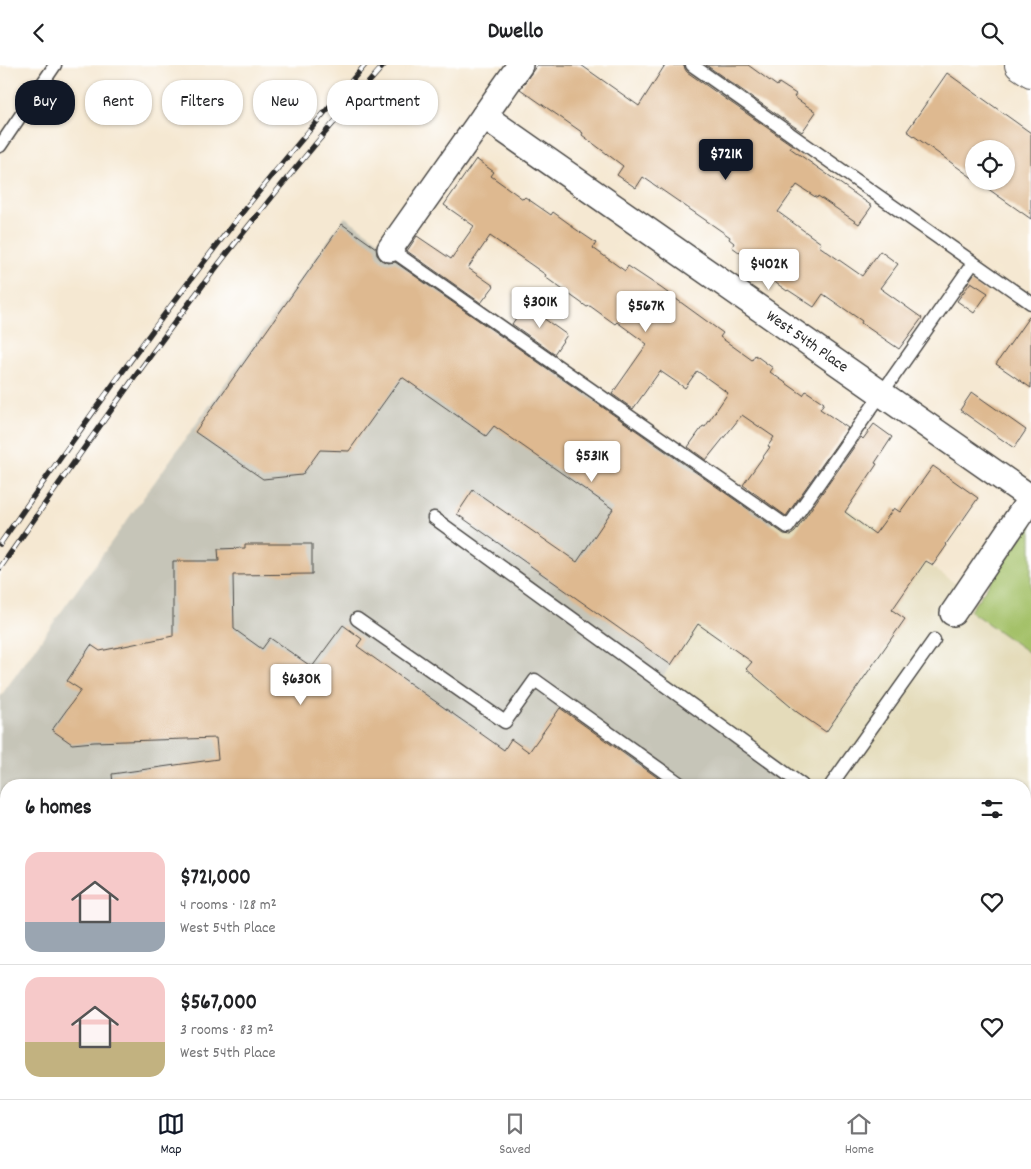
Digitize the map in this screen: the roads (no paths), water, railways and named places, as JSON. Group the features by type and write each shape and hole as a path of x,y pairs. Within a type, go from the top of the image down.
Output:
{"street":[{"path":"390,249 520,65"},
{"path":"1019,65 1031,73"},
{"name":"West 54th Place","path":"484,116 1031,498"},
{"path":"953,613 1031,498"}],"lane":[{"path":"0,146 55,65"},
{"path":"692,65 1031,303"},
{"path":"390,249 788,527 973,263"},
{"path":"434,518 794,779"},
{"path":"357,619 505,722 535,680 674,779"},
{"path":"835,779 934,640"}],"railway":[{"path":"0,544 118,377 210,254 271,176 365,65"},
{"path":"0,568 132,380 215,269 298,165 384,65"}]}
